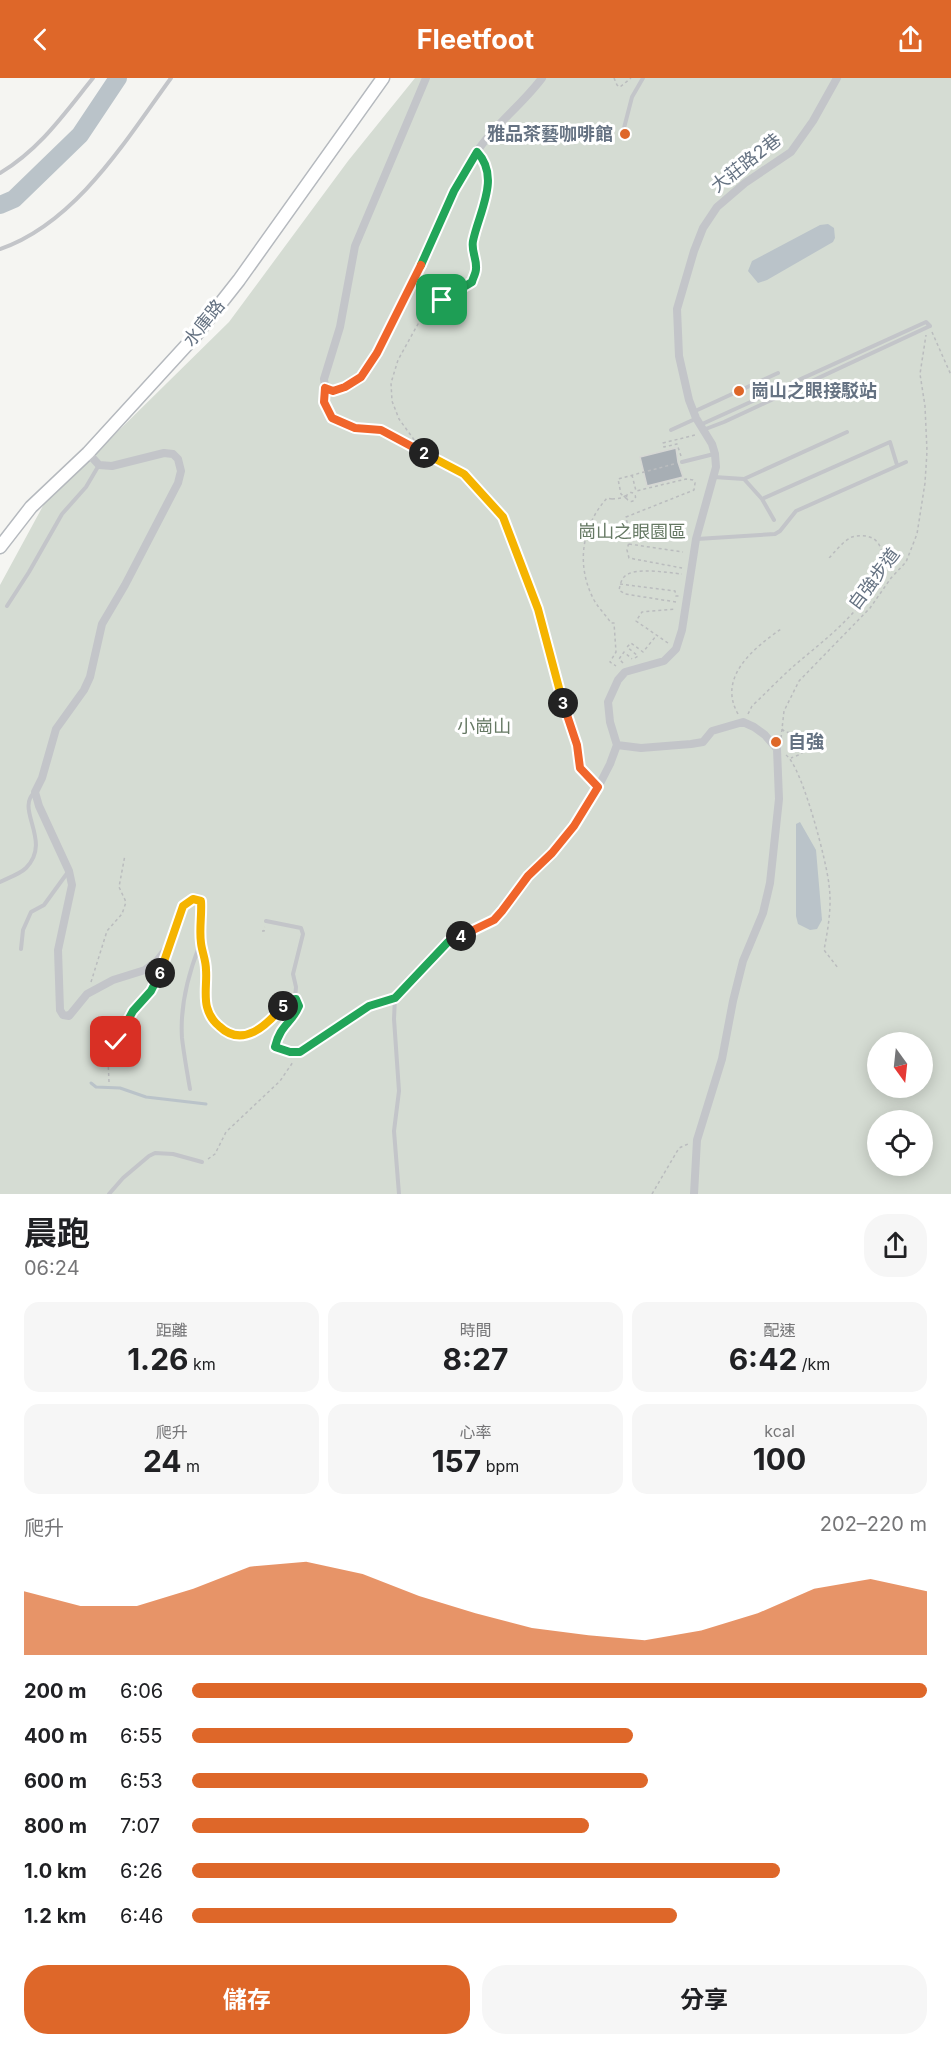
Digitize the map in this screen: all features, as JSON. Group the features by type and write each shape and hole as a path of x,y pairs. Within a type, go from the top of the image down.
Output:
{"street":[{"name":"水庫路","path":"0,547 31,507 88,453 195,336 232,290 383,78"},
{"path":"426,78 356,246 340,327 324,379 325,388 333,391 361,377 372,361 423,261 454,191 477,152 495,128 527,98 542,78"},
{"name":"大莊路2巷","path":"715,454 699,424 679,356 677,309 697,243 717,207 745,183 791,152 813,121 837,78"},
{"path":"88,453 99,465 112,466 165,453 173,454 178,459 181,471 166,509 102,624 90,677 84,690 56,729 42,778 35,792 39,806 69,871 72,885 58,950 60,1010 63,1015 69,1016 87,994 113,980 145,970 157,961 168,947 183,906 193,899 201,901 201,944 206,966 206,1006 213,1020 223,1031 237,1036 247,1035 270,1021 290,1000 296,999 299,1006 296,1014 283,1027 275,1047 290,1052 300,1052 369,1006 395,998 448,942 494,920 528,876 552,853 574,826 598,787 617,744 610,723 608,702 618,680 625,672 664,662 676,649 682,630 696,539 716,467 715,454"},
{"path":"617,744 641,748 703,742 712,731 743,722 760,731 777,749 779,799 770,883 763,913 743,961 722,1059 697,1140 694,1194"}],"lane":[{"path":"0,173 27,156 47,136 93,78"},
{"path":"0,249 11,246 51,221 77,198 112,161 171,78"},
{"path":"624,128 632,97 643,78"},
{"path":"671,430 699,424 926,322 930,326"},
{"path":"699,424 778,373"},
{"path":"713,477 744,479 847,432"},
{"path":"762,499 890,442 897,465"},
{"path":"682,462 715,454"},
{"path":"696,539 775,534 796,511 906,462"},
{"path":"7,606 62,514 86,487 99,465"},
{"path":"744,479 762,499 774,520"},
{"path":"0,882 25,869 35,855 37,842 27,804 35,792"},
{"path":"21,950 23,930 31,912 44,905 69,871"},
{"path":"266,921 301,928 303,934 293,974 296,999"},
{"path":"190,1089 182,1038 183,1015 192,965 201,944"},
{"path":"395,998 394,1019 399,1091 394,1131 399,1194"},
{"path":"109,1194 123,1178 155,1153 173,1154 202,1162"}],"path":[{"path":"614,78 617,86 620,87 631,78"},
{"path":"440,455 415,441 399,419 392,401 391,383 398,360 423,315 442,300 472,282 476,268 473,242 486,203 488,180 485,161 477,152"},
{"path":"930,326 951,375"},
{"name":"自強步道","path":"777,749 781,742 784,711 799,681 870,608 906,561 917,534 925,483 927,451 925,406 920,374 930,326"},
{"path":"325,388 324,402 332,418 355,428 381,430 464,474 503,517 538,609 562,702 577,745 580,768 598,787"},
{"path":"656,635 643,651 631,643 627,648 638,656 634,660 624,652 619,659 623,663 619,669 610,662 616,652 614,623 611,623 593,598 586,578 582,559 586,532 594,515 607,498 622,498 628,494 634,494 636,498 632,501 627,499 621,494 618,479 682,462 677,444 664,447 663,443 699,424"},
{"path":"632,475 636,491 686,479 693,480 694,490 626,517 630,538 628,558 684,568 685,573 652,571 630,573 624,576 619,590 625,594 676,602 675,609 642,612 636,621 676,649"},
{"path":"627,499 628,494"},
{"path":"743,722 752,706 795,665 821,646 867,596 880,573 882,555 879,544 871,537 864,535 851,538 828,559"},
{"path":"628,544 693,554"},
{"path":"620,584 675,591 676,596 686,597"},
{"path":"743,722 731,696 731,688 738,671 755,647 782,629"},
{"path":"782,729 785,732 802,734 806,739 807,747 801,754 790,758"},
{"path":"777,749 790,758 796,767 823,853 830,886 829,926 824,950 837,968"},
{"path":"87,994 106,931 122,914 126,902 120,887 125,855"},
{"path":"110,1082 108,1059 133,1011 151,991 168,947"},
{"path":"202,1162 215,1154 226,1132 280,1081 300,1052"},
{"path":"652,1194 678,1148 697,1140"}],"green space":[{"name":"小崗山","path":"415,78 951,78 951,1194 0,1194 0,585 44,504 229,322 348,161"}],"shaded area":[{"path":"828,224 834,228 833,242 767,280 758,283 748,271 752,261 820,225"},
{"path":"800,822 816,850 822,920 817,929 810,930 798,924 796,916 796,824"}],"building":[{"path":"676,448 683,477 647,486 640,457"}],"waterway":[{"path":"0,205 14,199 80,135 118,78"},
{"path":"91,1083 96,1087 120,1088 146,1097 206,1104"}],"place":[{"name":"雅品茶藝咖啡館","path":"625,134"},
{"name":"崗山之眼接駁站","path":"739,391"},
{"name":"自強","path":"776,742"}],"route":[{"path":"116,1042 133,1011 151,991 183,906 193,899 201,901 201,944 206,966 206,1006 213,1020 223,1031 237,1036 247,1035 270,1021 290,1000 296,999 299,1006 296,1014 283,1027 275,1047 290,1052 300,1052 369,1006 395,998 448,942 494,920 528,876 552,853 574,826 598,787 580,768 577,745 562,702 538,609 503,517 464,474 381,430 355,428 332,418 324,402 325,388 333,391 361,377 377,353 423,261 454,191 477,152 485,161 488,180 486,203 473,242 476,268 472,282 442,300"}],"park label":[{"name":"崗山之眼園區","path":"632,532"}]}
